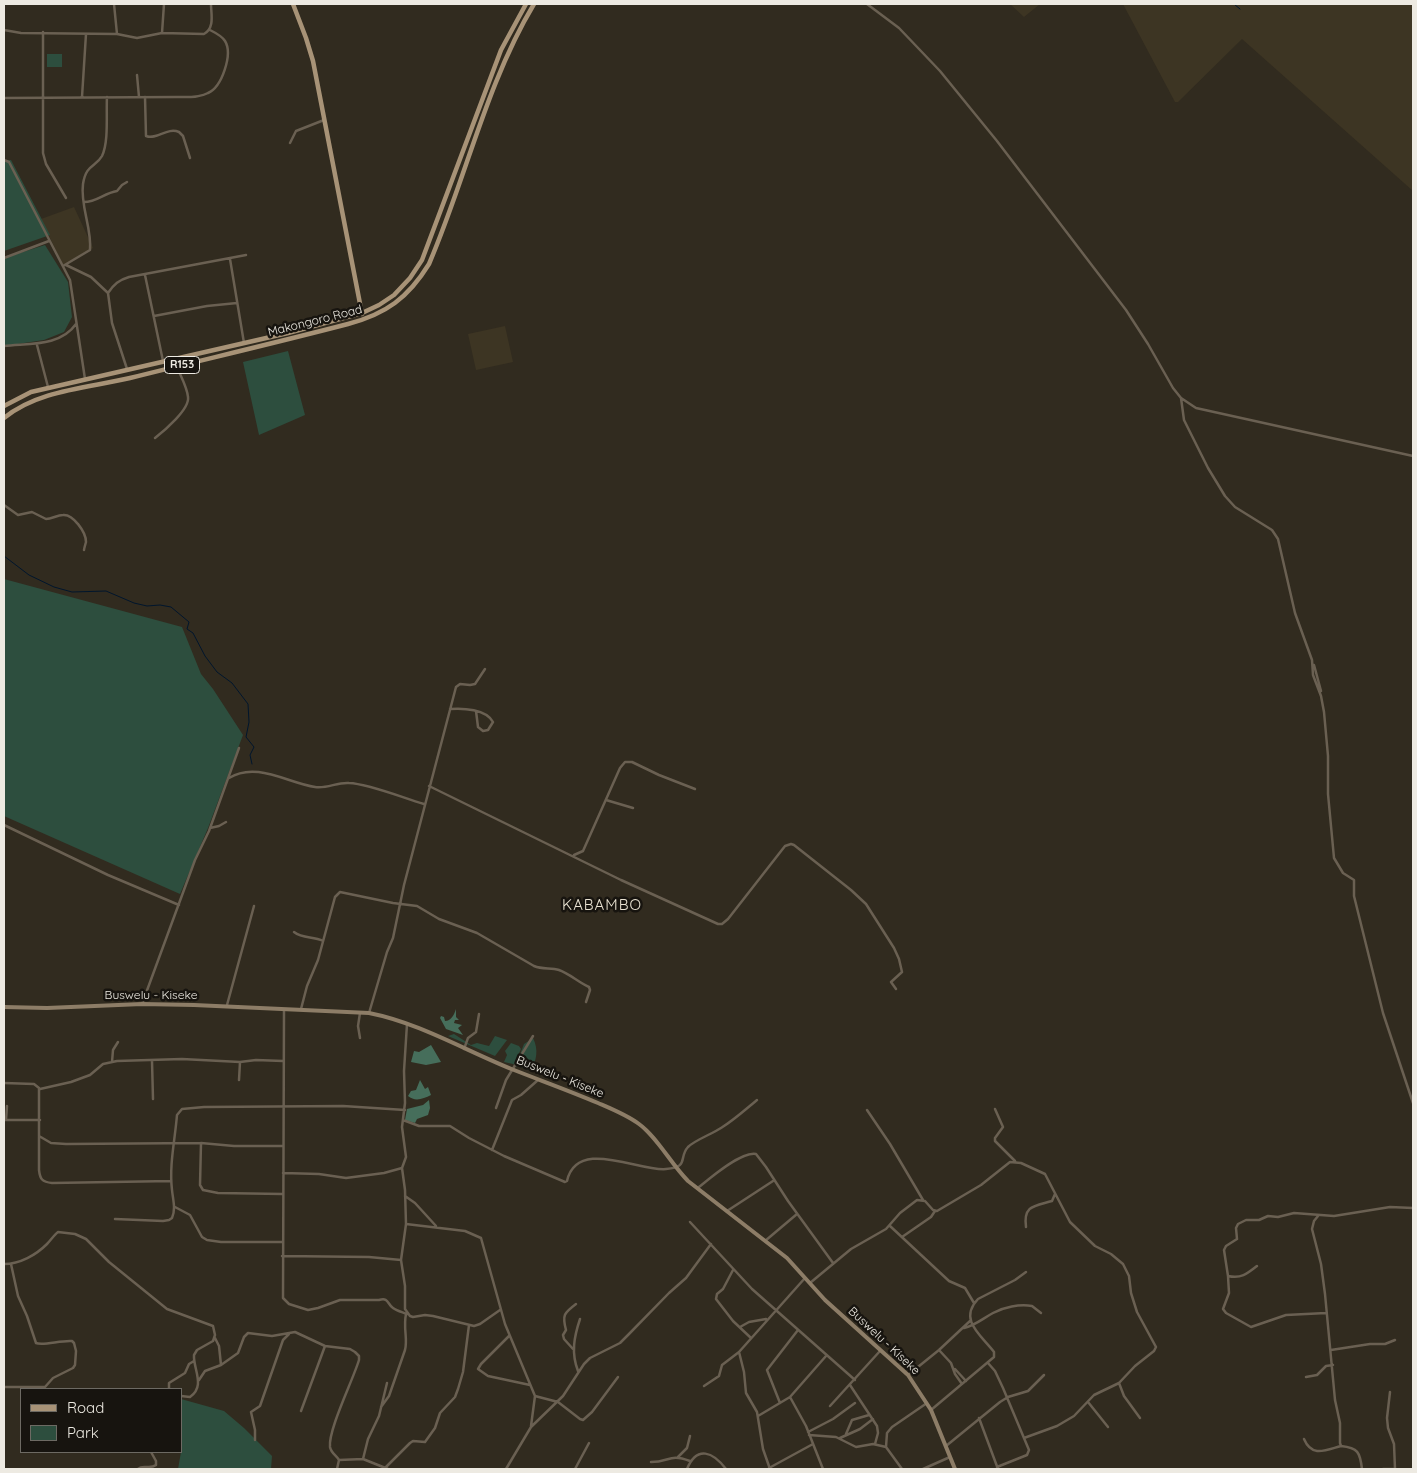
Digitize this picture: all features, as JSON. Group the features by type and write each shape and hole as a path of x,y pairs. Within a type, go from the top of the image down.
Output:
{"main road":[{"path":"293,4 306,38 364,320"},
{"name":"Makongoro Road","path":"4,406 24,395 48,387 288,333 362,313 394,295 410,278 422,260 501,50 526,4"},
{"name":"Makongoro Road","path":"4,418 45,396 364,320 391,307 400,300 416,283 429,264 501,70 516,35 534,4"},
{"name":"Buswelu - Kiseke","path":"4,1007 47,1008 142,1004 284,1008 370,1013 407,1023 538,1080 611,1108 635,1121 649,1133 675,1168 696,1189 787,1258 824,1300 908,1375 931,1410 955,1469"}],"street":[{"path":"114,4 117,34"},
{"path":"162,33 164,4"},
{"path":"4,30 117,34 137,38 162,33 204,34 210,30 211,4"},
{"path":"867,4 899,28 928,58 997,140 1126,310 1148,344 1167,379 1181,398 1196,408 1413,456"},
{"path":"4,98 145,97 208,94 216,87 225,69 228,48 222,37 210,30"},
{"path":"43,32 42,98 44,158 66,198"},
{"path":"82,97 86,33"},
{"path":"137,76 139,97"},
{"path":"65,266 90,250 83,187 85,175 92,164 101,158 104,149 107,97"},
{"path":"145,97 146,136 151,138 171,130 179,132 183,136 190,158"},
{"path":"290,143 296,130 324,120"},
{"path":"4,160 9,162 49,241 65,266 71,284 85,379"},
{"path":"84,202 96,200 107,193 117,191 127,182"},
{"path":"4,258 49,241"},
{"path":"108,293 120,280 246,255"},
{"path":"230,259 244,343"},
{"path":"65,266 86,274 108,293 112,323 128,369"},
{"path":"145,275 163,361"},
{"path":"154,316 207,306 237,303"},
{"path":"4,346 37,344 66,334 76,324"},
{"path":"37,344 48,387"},
{"path":"155,438 176,419 188,404 188,396 177,366"},
{"path":"1181,398 1184,420 1208,468 1225,496 1236,507 1272,530 1278,539 1295,613 1313,664 1313,675 1321,696 1324,712 1328,756 1328,794 1334,858 1343,873 1354,880 1354,896 1383,1013 1413,1103"},
{"path":"4,505 18,514 32,512 46,519 63,515 69,516 75,521 85,536 84,550"},
{"path":"370,1013 387,952 393,938 399,904 424,804 457,685 475,684 485,668"},
{"path":"450,709 476,711 492,719 493,725 488,730 483,731 478,727 476,711"},
{"path":"142,1004 239,748"},
{"path":"573,855 583,851 620,768 628,761 669,780 696,789"},
{"path":"228,778 238,773 254,772 283,777 318,787 352,783 424,804"},
{"path":"429,786 621,880 718,924 722,924 728,919 786,846 794,845 851,890 870,910 882,931 889,938 899,959 902,972 891,982 896,989"},
{"path":"606,800 633,808"},
{"path":"210,828 226,822"},
{"path":"4,825 108,875 179,905"},
{"path":"301,1009 305,991 316,966 332,905 337,893 340,892 417,906 440,919 477,933 538,968 556,969 568,974 589,987 586,1002"},
{"path":"227,1006 254,906"},
{"path":"294,932 302,937 317,938 323,941"},
{"path":"284,1008 283,1298 289,1304 312,1310 340,1300 384,1299 388,1300 392,1307 413,1317 433,1316 477,1325 500,1310"},
{"path":"360,1012 358,1026 360,1038"},
{"path":"464,1048 468,1038 476,1032 480,1014"},
{"path":"381,1407 389,1396 406,1342 404,1326 407,1313 404,1306 401,1260 406,1224 402,1168 406,1157 403,1139 403,1120 406,1084 404,1071 407,1023"},
{"path":"496,1108 512,1069 533,1036"},
{"path":"112,1062 113,1050 118,1042"},
{"path":"40,1089 71,1082 90,1074 103,1064 112,1062 182,1059 240,1062 256,1060 283,1061"},
{"path":"152,1061 153,1099"},
{"path":"239,1080 240,1062"},
{"path":"492,1150 512,1100 521,1096 538,1080"},
{"path":"4,1083 34,1084 40,1089"},
{"path":"40,1089 39,1170 40,1178 43,1182 171,1181"},
{"path":"403,1120 418,1126 450,1126 492,1150 565,1182 574,1167 588,1160 608,1159 661,1169 675,1168 682,1164 688,1147 724,1127 757,1100"},
{"path":"7,1106 5,1120 40,1120"},
{"path":"115,1219 169,1220 174,1214 175,1207 171,1181 174,1144 178,1113 183,1109 256,1106 284,1108 343,1106 404,1110"},
{"path":"995,1109 1004,1127 995,1138 995,1141 1016,1162 1045,1174 1066,1217 1095,1246 1111,1254 1123,1264 1129,1276 1131,1293 1137,1312 1156,1345 1154,1352 1135,1366 1119,1383 1094,1395 1081,1410 1066,1421 1024,1438"},
{"path":"867,1110 890,1144 923,1200 935,1211"},
{"path":"39,1136 57,1144 201,1143 234,1146 284,1146"},
{"path":"201,1143 200,1185 204,1190 218,1193 283,1194"},
{"path":"696,1189 727,1166 750,1153 756,1154 833,1263"},
{"path":"902,1237 931,1217 935,1211 981,1185 1006,1164 1016,1162"},
{"path":"283,1173 319,1174 346,1178 384,1173 402,1168"},
{"path":"726,1212 774,1181"},
{"path":"1026,1227 1026,1216 1029,1209 1036,1204 1052,1201 1055,1193"},
{"path":"405,1196 415,1202 430,1222 437,1227"},
{"path":"809,1284 851,1248 890,1226 900,1213 917,1200 923,1200"},
{"path":"175,1207 190,1216 202,1237 207,1240 221,1242 282,1242"},
{"path":"1326,1313 1286,1315 1250,1327 1224,1311 1229,1293 1224,1250 1226,1246 1236,1239 1238,1224 1246,1220 1259,1220 1268,1216 1278,1217 1294,1213 1340,1215 1390,1207 1413,1208"},
{"path":"765,1241 798,1214"},
{"path":"1319,1215 1314,1221 1312,1229 1322,1270 1341,1446"},
{"path":"690,1222 733,1270 826,1356 855,1380"},
{"path":"406,1224 465,1231 481,1238 500,1310 535,1396 531,1427"},
{"path":"890,1226 949,1281 965,1288 974,1303"},
{"path":"4,1264 11,1264 25,1259 39,1251 58,1232 81,1236 90,1242 109,1262 167,1309 213,1326 222,1360 221,1365"},
{"path":"506,1469 531,1427 558,1402 568,1390 578,1371 590,1358 620,1343 688,1276 710,1244"},
{"path":"282,1256 369,1257 401,1260"},
{"path":"4,1387 45,1387 53,1378 72,1368 76,1362 75,1346 72,1342 36,1343 18,1296 11,1264"},
{"path":"1228,1276 1243,1276 1257,1266"},
{"path":"733,1270 723,1289 716,1297 727,1315 751,1338"},
{"path":"931,1410 994,1357 994,1352 970,1321 970,1310 974,1303 1026,1272"},
{"path":"704,1386 718,1377 722,1365 739,1352 805,1278"},
{"path":"573,1349 563,1337 566,1330 563,1318 566,1312 576,1304"},
{"path":"964,1328 973,1326 992,1313 1006,1308 1028,1305 1035,1307 1041,1313"},
{"path":"578,1371 573,1349 580,1319"},
{"path":"740,1327 749,1322 768,1319"},
{"path":"908,1375 940,1350 970,1321"},
{"path":"339,1460 363,1459 386,1469 410,1443 414,1441 425,1442 435,1428 440,1413 455,1397 463,1372 469,1324"},
{"path":"780,1404 767,1370 798,1330"},
{"path":"182,1396 193,1396 205,1371 221,1365 238,1354 244,1337 248,1333 272,1336 298,1333 325,1346 350,1349 359,1356 331,1439 330,1450 339,1460"},
{"path":"255,1440 251,1412 260,1406 283,1340 290,1333"},
{"path":"509,1336 478,1369 483,1374 530,1385"},
{"path":"199,1381 194,1361 195,1352 212,1343 215,1338"},
{"path":"1331,1350 1370,1344 1385,1344 1396,1340"},
{"path":"301,1411 325,1346"},
{"path":"830,1406 881,1350"},
{"path":"940,1350 950,1361 955,1374 962,1384"},
{"path":"739,1352 744,1372 746,1393 758,1416 763,1449 770,1468 813,1444"},
{"path":"758,1416 790,1397 826,1356"},
{"path":"169,1388 169,1383 185,1373 189,1364 194,1361"},
{"path":"979,1418 998,1468 1027,1455 1029,1450 1008,1397 995,1371 988,1364"},
{"path":"1306,1378 1316,1376 1326,1366 1333,1366"},
{"path":"953,1368 966,1381"},
{"path":"535,1396 558,1402 580,1419 585,1419 618,1376"},
{"path":"946,1446 979,1418 1008,1397 1028,1391 1044,1376"},
{"path":"363,1459 381,1407 387,1383"},
{"path":"1119,1383 1124,1396 1140,1418"},
{"path":"850,1385 878,1429 875,1444"},
{"path":"1382,1469 1394,1469 1394,1444 1388,1428 1387,1418 1390,1392"},
{"path":"790,1397 809,1433 823,1469"},
{"path":"1088,1402 1108,1427"},
{"path":"809,1433 855,1403"},
{"path":"886,1447 887,1433 892,1426 927,1403"},
{"path":"846,1434 852,1420 870,1415"},
{"path":"840,1438 860,1428 872,1419"},
{"path":"809,1433 840,1438 856,1448 870,1444 886,1447 902,1469"},
{"path":"678,1457 687,1448 690,1436"},
{"path":"1304,1440 1312,1451 1341,1446 1354,1448 1360,1459 1362,1469"},
{"path":"575,1469 589,1443"},
{"path":"138,1469 140,1467 154,1467 156,1465 152,1453"},
{"path":"687,1469 690,1461 699,1454 715,1457 726,1469"},
{"path":"651,1462 678,1457 690,1461"},
{"path":"923,1469 950,1457"},
{"path":"337,1469 339,1460"}],"shaded area":[{"path":"1010,4 1040,4 1024,17"},
{"path":"1123,4 1413,4 1413,191 1242,39 1178,102 1175,102"},
{"path":"74,207 93,248 63,266 41,219"},
{"path":"505,326 513,362 476,370 468,334"}],"green space":[{"path":"47,54 62,54 62,67 47,67"},
{"path":"11,160 50,235 4,251 4,161"},
{"path":"45,245 68,282 72,317 64,332 44,340 4,346 4,258"},
{"path":"288,351 305,415 259,435 243,362"},
{"path":"4,579 182,627 201,674 243,735 208,828 180,894 4,816"},
{"path":"456,1009 456,1017 459,1020 455,1020 454,1023 462,1025 458,1028 463,1035 446,1029 440,1018 441,1016 444,1017 445,1021 449,1020"},
{"path":"454,1034 471,1045 477,1043 489,1046 495,1036 507,1040 495,1056 448,1036"},
{"path":"533,1038 536,1058 532,1071 521,1067 517,1062 524,1044"},
{"path":"511,1043 519,1046 521,1049 515,1062 517,1067 504,1062 507,1055 505,1051"},
{"path":"431,1045 441,1062 426,1065 411,1062 414,1051 419,1052"},
{"path":"420,1080 425,1089 428,1087 431,1095 425,1098 413,1099 408,1096 411,1091 416,1090"},
{"path":"429,1100 430,1108 428,1115 417,1119 415,1123 405,1120 407,1109 423,1105"},
{"path":"182,1399 224,1411 272,1456 271,1469 178,1469 182,1453"}],"waterway":[{"path":"1234,4 1240,9"},
{"path":"4,556 29,575 54,587 72,592 106,591 134,603 147,606 160,605 171,607 189,622 187,629 193,633 205,656 217,672 232,683 248,704 249,722 246,737 254,747 250,755 252,764"}],"district":[{"name":"KABAMBO","path":"602,905"}]}
